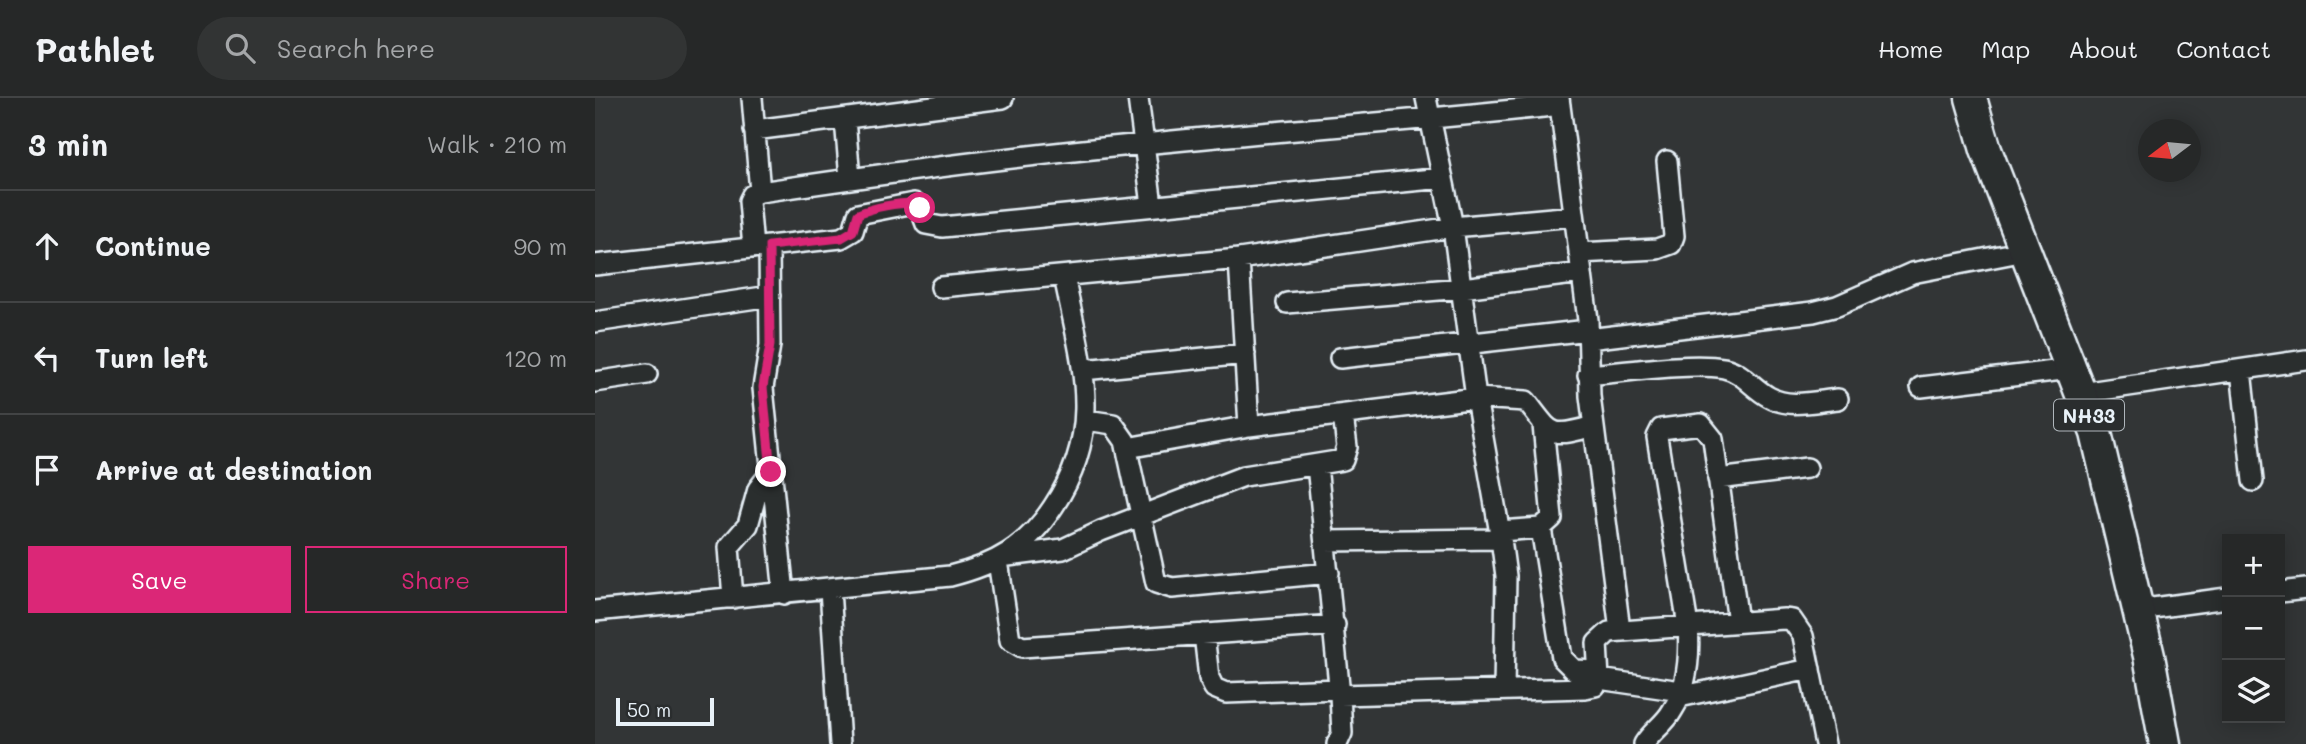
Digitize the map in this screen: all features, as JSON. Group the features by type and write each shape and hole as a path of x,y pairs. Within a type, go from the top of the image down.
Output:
{"highway":[{"name":"NH33","path":"1971,98 1986,150 2096,433 2138,610 2165,744"}],"street":[{"path":"752,98 760,192"},
{"path":"754,130 856,111 1003,98"},
{"path":"1138,98 1152,205"},
{"path":"1426,98 1453,228 1476,398 1501,535 1506,576 1504,690"},
{"path":"784,594 763,387 770,345 770,296 761,247 748,201 752,195 850,178 1144,144 1429,120 1560,102 1582,273 1588,335 1588,375 1620,630"},
{"path":"850,178 856,111"},
{"path":"1579,253 1657,249 1671,244 1674,236 1667,161"},
{"path":"595,265 841,238 853,231 858,214 906,203 914,203 920,208 926,224 943,228 1443,178"},
{"path":"941,287 1239,259 1453,228 1574,216"},
{"path":"1340,358 1813,312 1866,294 1912,273 2025,251"},
{"path":"1239,259 1249,426"},
{"path":"1287,303 1462,288 1582,273"},
{"path":"1003,558 1030,538 1067,487 1081,455 1086,421 1083,370 1064,276"},
{"path":"595,323 770,296"},
{"path":"1083,370 1245,354"},
{"path":"1921,387 2076,381 2241,370 2306,360"},
{"path":"1588,375 1713,366 1740,374 1767,396 1779,401 1791,404 1838,399"},
{"path":"2241,370 2253,481"},
{"path":"595,382 647,374"},
{"path":"1127,448 1249,426 1476,398 1526,401 1543,425 1559,433 1594,426"},
{"path":"595,611 950,576 1003,558 1063,549 1244,476 1343,460 1347,454 1343,415"},
{"path":"1086,421 1113,424 1121,430 1127,448 1151,574 1156,583 1163,587 1329,573"},
{"path":"1644,744 1674,710 1689,649 1688,625 1658,432 1701,424 1713,439 1738,622"},
{"path":"1325,541 1501,535 1541,528 1552,518 1543,425"},
{"path":"1317,465 1340,692 1342,733 1337,744"},
{"path":"1718,479 1807,468"},
{"path":"733,598 729,547 748,525 758,489 771,472"},
{"path":"1541,528 1562,658 1567,666 1574,670 1680,694 1810,669"},
{"path":"1003,558 1008,630 1015,645 1033,647 1335,625"},
{"path":"830,589 840,744"},
{"path":"2285,591 2306,589"},
{"path":"2138,610 2222,599"},
{"path":"1204,634 1209,678 1214,688 1226,693 1504,690 1595,686 1598,675 1597,643 1609,632 1793,620 1803,636 1825,744"}],"route":[{"path":"771,472 763,387 770,345 769,246 841,238 853,231 858,214 866,211 906,203 914,203 920,208"}]}
